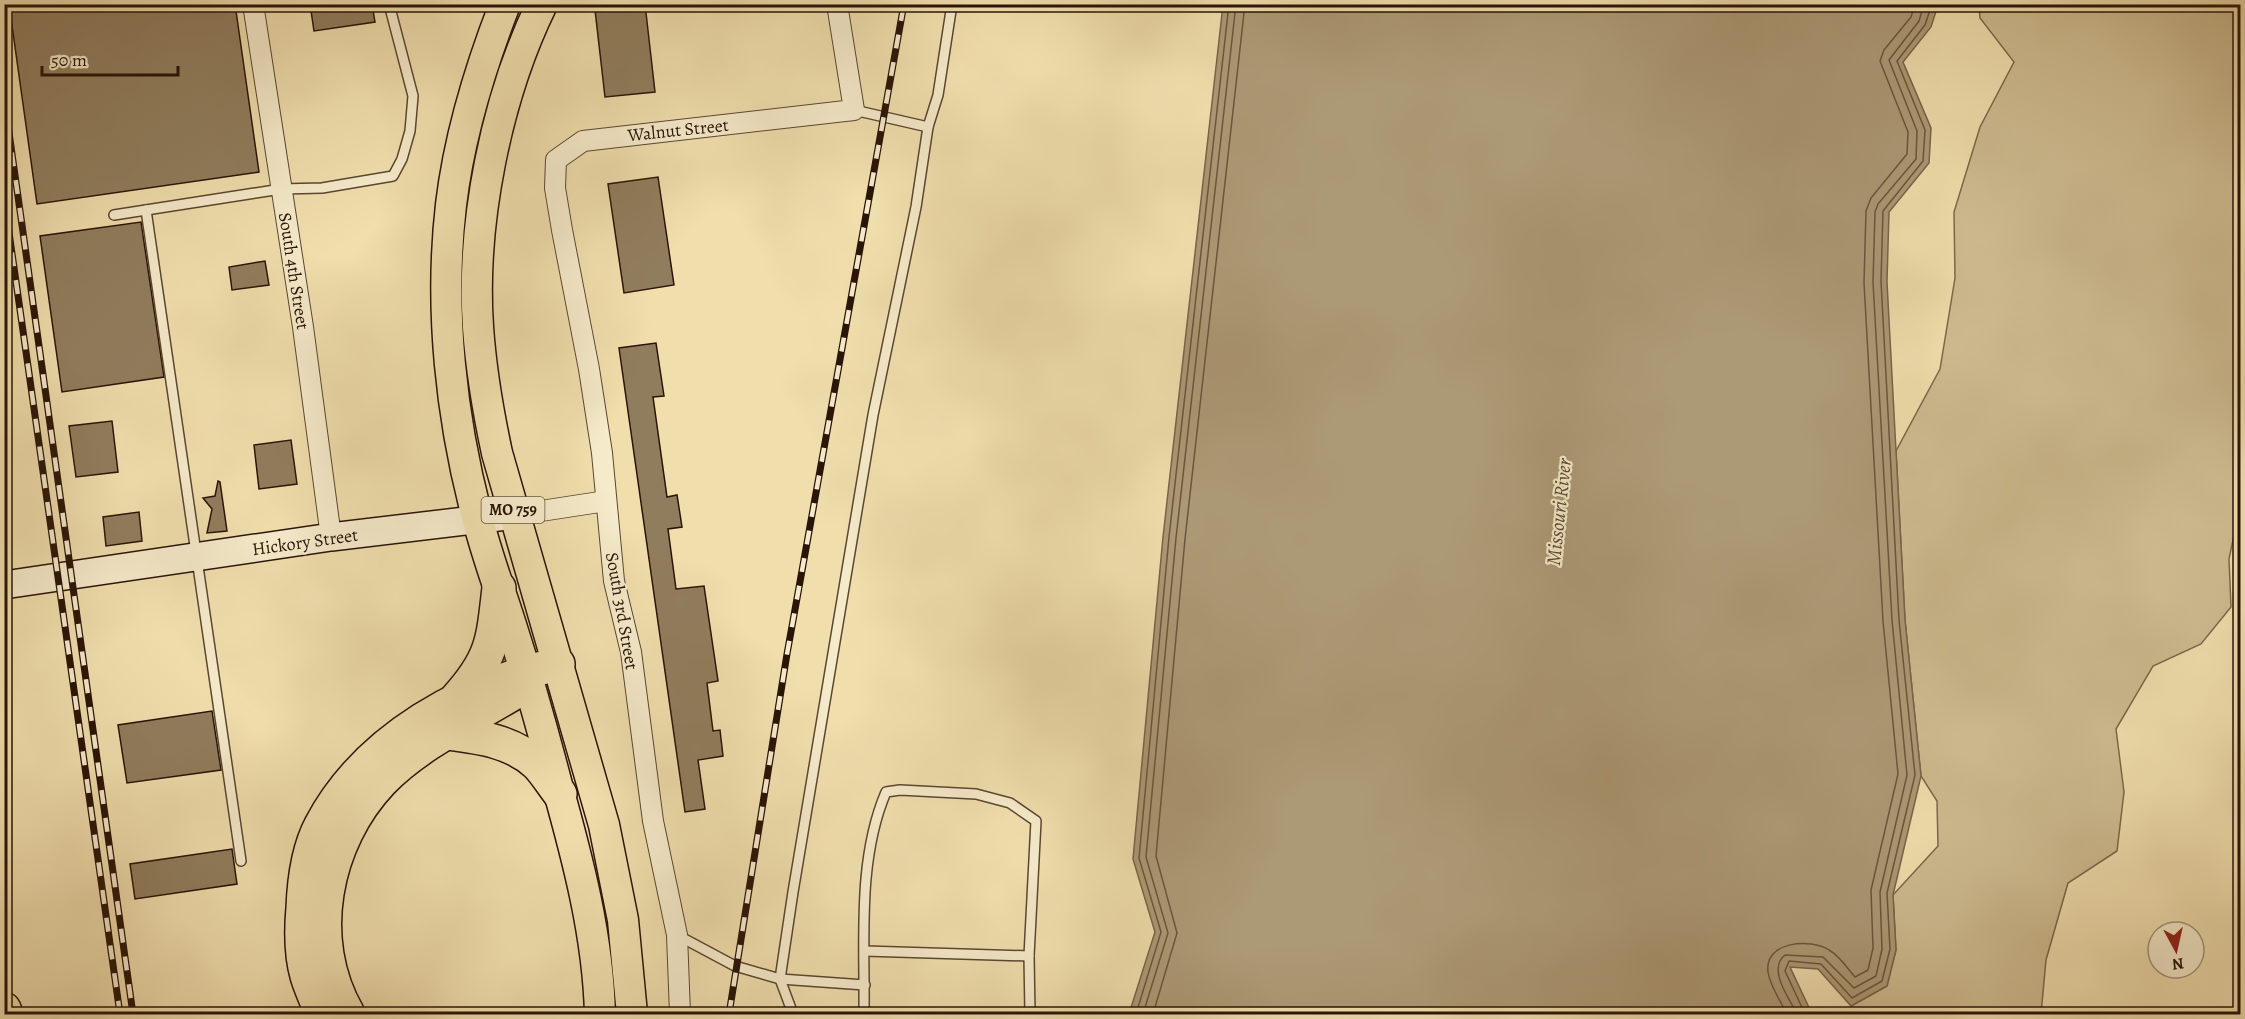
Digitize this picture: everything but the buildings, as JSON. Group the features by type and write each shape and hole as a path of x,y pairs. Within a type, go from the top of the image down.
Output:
{"highway":[{"path":"322,1014 306,975 301,931 304,879 320,826 345,787 381,749 456,699 475,678 492,645 499,588"},
{"path":"456,699 528,677 558,664"},
{"path":"348,1014 340,999 327,959 324,917 332,864 354,819 382,782 406,761 528,677"},
{"path":"448,733 481,737 512,748 537,764 560,794"},
{"path":"4,1009 6,1014"}],"main road":[{"name":"MO 759","path":"505,4 486,53 463,140 451,205 447,295 453,388 478,520 528,677 560,794 588,911 600,984 600,1014"},
{"name":"MO 759","path":"542,4 530,29 507,96 488,175 479,251 478,325 485,393 497,453 604,825 623,920 632,1014"}],"street":[{"name":"South 4th Street","path":"253,4 331,537"},
{"path":"837,4 854,110"},
{"name":"Walnut Street","path":"558,208 556,160 583,141 854,110"},
{"name":"South 3rd Street","path":"558,208 589,369 614,581 631,652 653,821 677,935 680,1014"},
{"name":"Hickory Street","path":"4,585 331,537 478,520 606,501"}],"lane":[{"path":"114,215 281,189 322,188 393,176 402,159 410,131 412,96 400,56 389,4"},
{"path":"793,1014 780,979 873,415 916,207 928,127 938,94 952,4"},
{"path":"854,110 928,127"},
{"path":"146,210 199,557 241,861"},
{"path":"864,1014 866,879 876,816 886,792 900,790 976,794 1010,802 1036,821 1029,956 1030,1014"},
{"path":"677,935 735,966 780,979 865,985"},
{"path":"865,951 1029,956"}],"shaded area":[{"path":"1979,5 2240,5 2240,506 2229,559 2231,607 2201,644 2153,666 2116,729 2124,792 2117,851 2068,883 2046,960 2041,1014 1848,1014 1851,1006 1887,986 1896,950 1893,895 1938,846 1937,801 1921,776 1905,620 1896,451 1940,369 1955,278 1954,212 1980,127 2014,62 1980,18"}],"water":[{"name":"Missouri River","path":"1223,5 1938,5 1931,27 1903,62 1931,128 1929,163 1889,212 1887,282 1905,620 1921,776 1893,895 1896,950 1887,986 1851,1006 1818,969 1790,967 1812,1014 1129,1014 1155,932 1133,859 1163,537"}],"railway":[{"path":"729,1014 787,654 904,4"},
{"path":"4,97 133,1014"},
{"path":"4,197 120,1014"}]}
